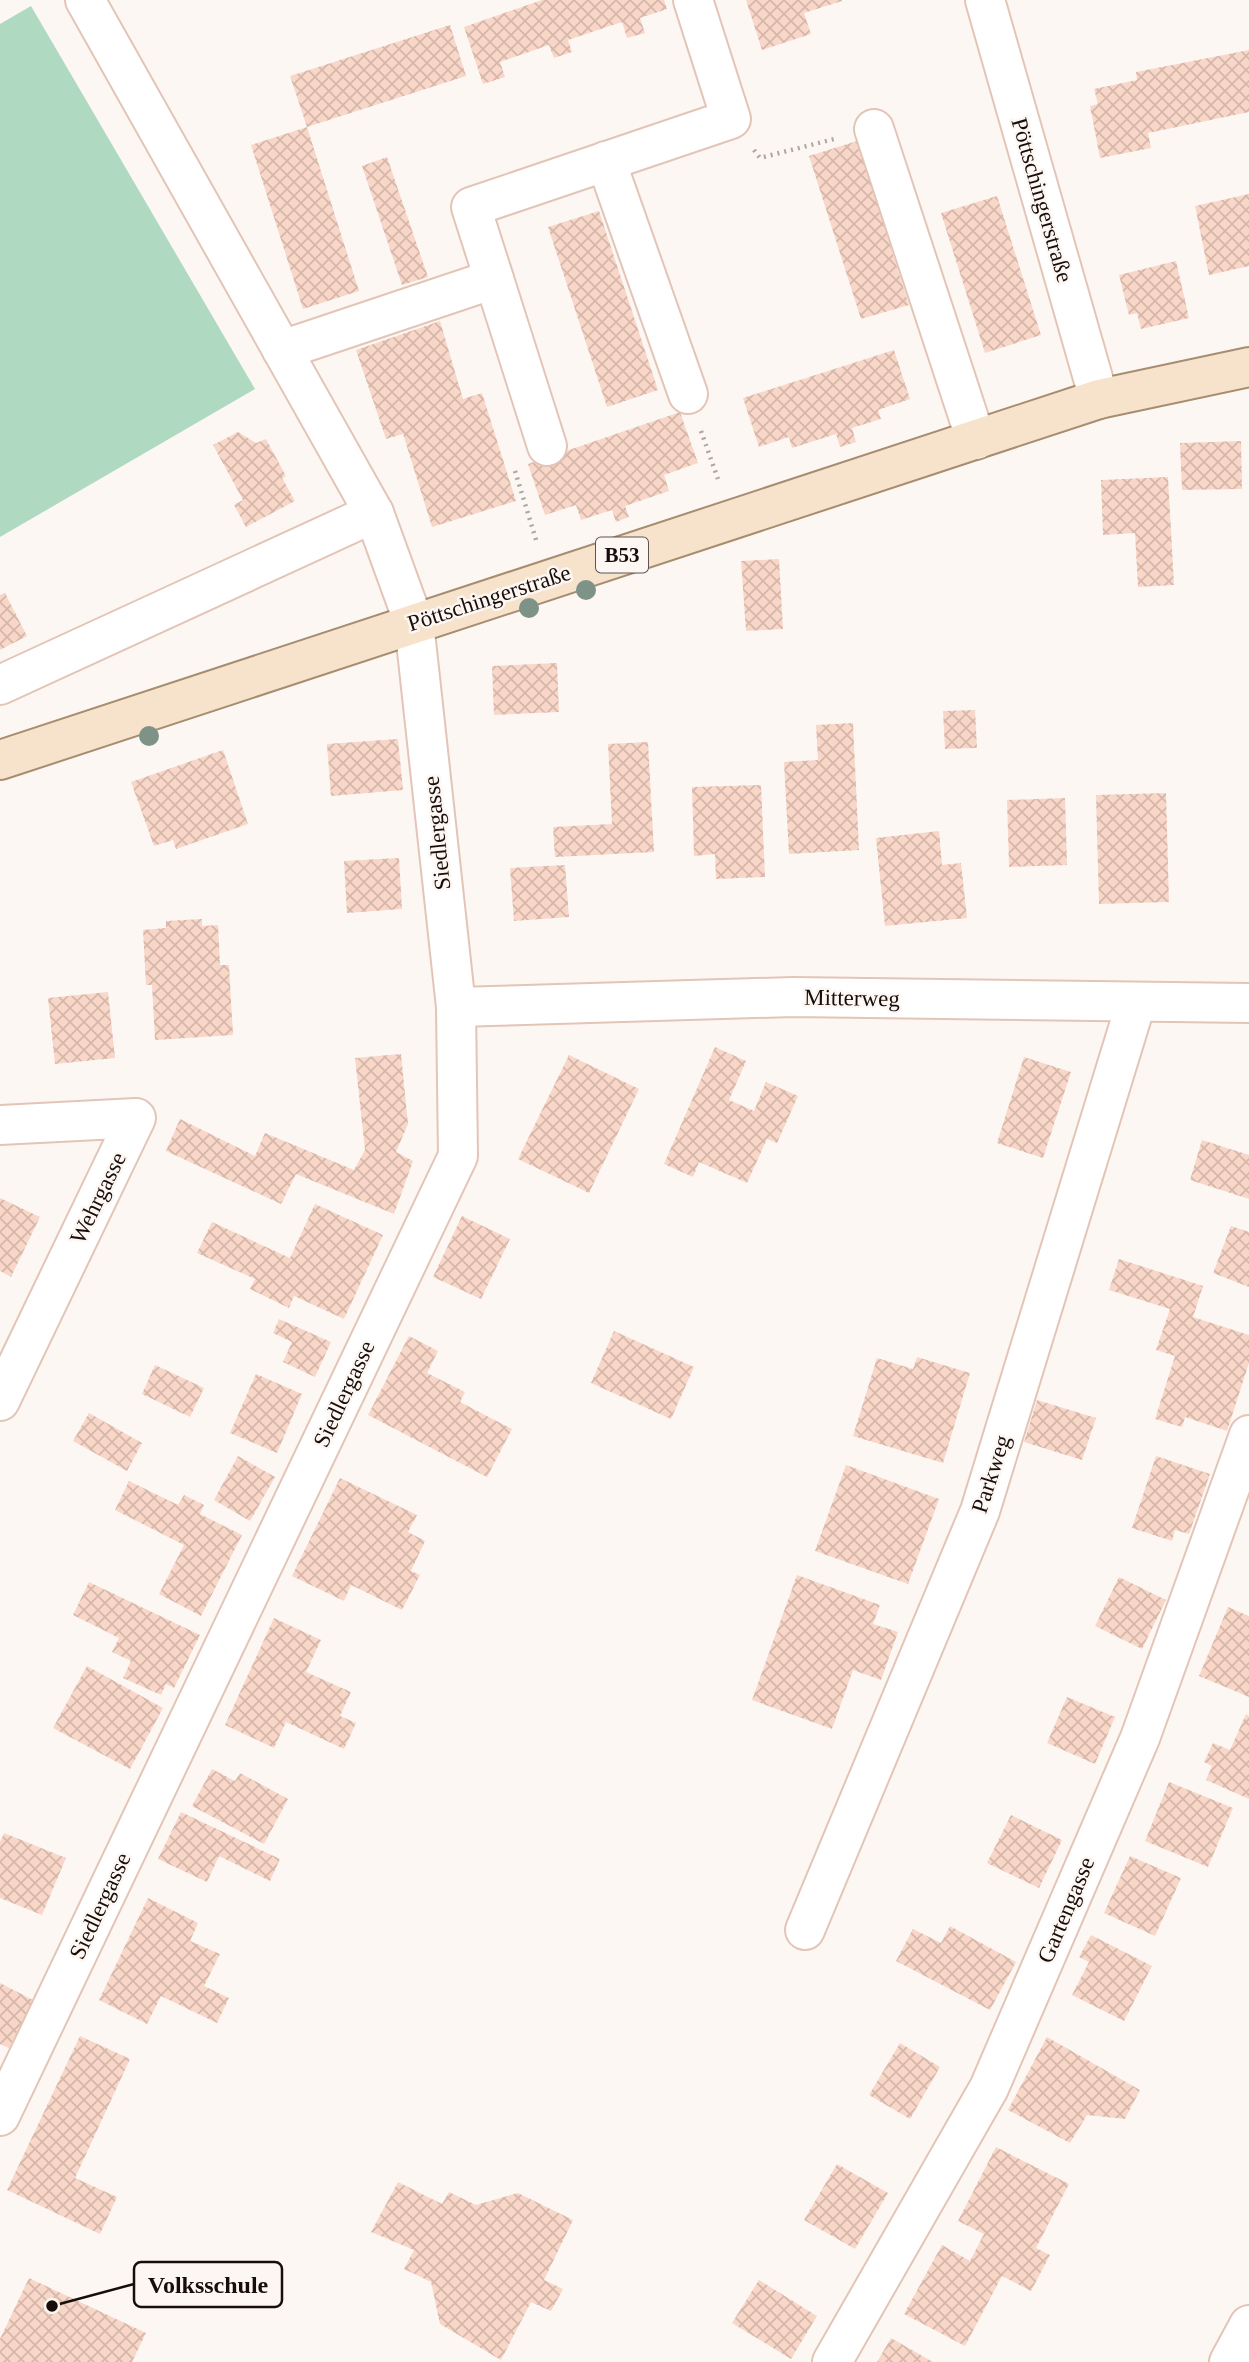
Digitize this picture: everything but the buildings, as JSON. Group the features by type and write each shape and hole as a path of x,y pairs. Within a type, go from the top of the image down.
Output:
{"main road":[{"name":"Pöttschingerstraße","path":"0,760 1099,400 1249,368"}],"street":[{"name":"Siedlergasse","path":"0,2116 458,1156 456,1007 414,623 374,513 85,0"},
{"path":"547,446 471,207 731,119 693,0"},
{"name":"Pöttschingerstraße","path":"985,0 1099,400"},
{"path":"874,129 976,440"},
{"path":"606,161 688,394"},
{"path":"282,349 494,279"},
{"path":"0,685 374,513"},
{"name":"Mitterweg","path":"456,1007 793,997 1249,1003"},
{"name":"Parkweg","path":"805,1930 980,1511 1136,1003"},
{"name":"Wehrgasse","path":"0,1125 136,1118 0,1401"},
{"name":"Gartengasse","path":"832,2362 989,2088 1140,1738 1249,1434"},
{"path":"1229,2362 1249,2325"}],"path":[{"path":"731,119 760,158 874,129"},
{"path":"688,394 722,490"},
{"path":"547,446 512,459 548,579"}],"green space":[{"path":"31,6 255,389 0,537 0,24"}],"place":[{"name":"Volksschule","path":"52,2306"}]}
